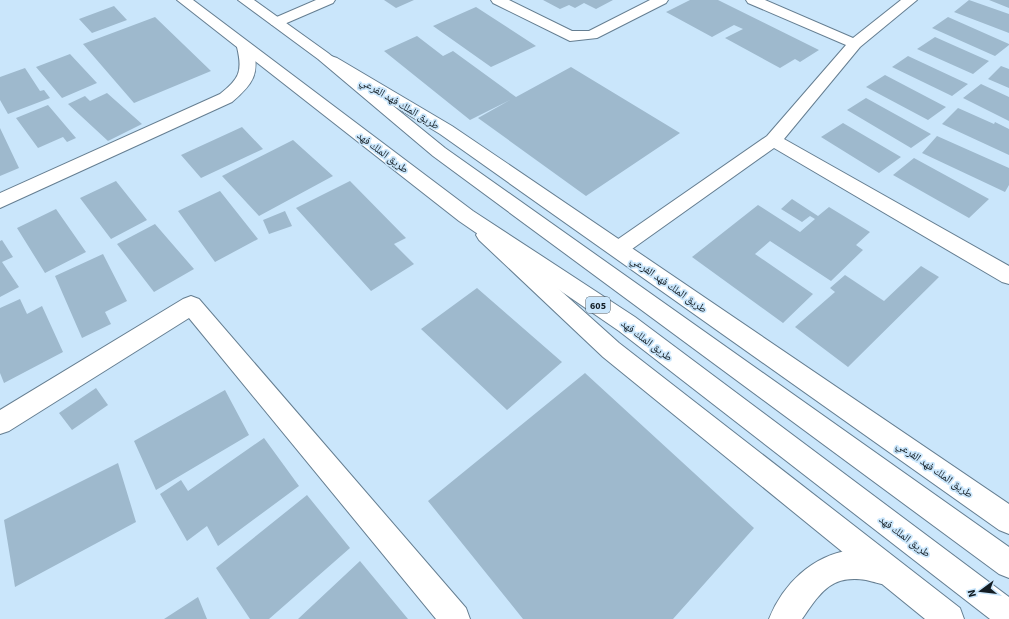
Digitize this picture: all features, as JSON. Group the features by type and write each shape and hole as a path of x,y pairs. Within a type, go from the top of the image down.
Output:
{"main road":[{"name":"طريق الملك فهد","path":"184,0 466,216 627,324 1009,615"},
{"path":"245,0 323,56 439,152 1009,564"},
{"path":"277,22 328,0"},
{"path":"498,0 570,36 581,37 592,35 661,0"},
{"path":"753,0 855,44"},
{"path":"618,249 773,140 855,44 910,0"},
{"path":"0,201 226,98 240,87 249,74 250,62 245,47"},
{"name":"طريق الملك فهد الفرعي","path":"323,56 446,130 1009,520"},
{"path":"773,140 1006,268"},
{"path":"466,216 611,350 949,619"},
{"path":"0,423 191,305 455,619"},
{"path":"784,619 811,582 826,571 844,564 866,565 889,572"}],"building":[{"path":"384,0 414,0 396,8"},
{"path":"543,0 613,0 596,9 584,3 575,8 569,5 560,9"},
{"path":"690,0 718,0 819,50 800,62 795,59 780,68 725,38 743,29 734,25 712,37 666,12"},
{"path":"969,0 1009,14 1009,33 954,12"},
{"path":"989,0 1009,0 1009,8"},
{"path":"114,6 127,20 92,33 79,19"},
{"path":"476,7 536,46 491,67 433,26"},
{"path":"155,17 211,71 134,103 83,44"},
{"path":"948,17 1009,45 995,56 932,28"},
{"path":"417,36 443,56 453,51 516,97 571,67 680,133 586,196 478,118 510,100 470,120 384,51"},
{"path":"935,37 989,61 973,74 917,49"},
{"path":"70,54 97,83 62,98 36,67"},
{"path":"908,56 968,84 952,96 892,67"},
{"path":"1001,66 1009,69 1009,88 988,79"},
{"path":"25,68 40,91 44,90 50,98 8,114 0,100 0,77"},
{"path":"885,75 946,107 928,120 866,87"},
{"path":"981,84 1009,97 1009,121 963,98"},
{"path":"107,93 142,124 108,141 68,104 85,96 90,101"},
{"path":"866,98 931,134 911,148 847,110"},
{"path":"48,105 76,138 67,142 63,137 38,148 16,118"},
{"path":"958,108 1009,129 1009,155 942,124"},
{"path":"843,123 901,157 879,173 821,137"},
{"path":"242,127 263,149 201,178 181,155"},
{"path":"0,128 19,168 0,176"},
{"path":"937,136 1009,168 1009,185 1005,192 922,153"},
{"path":"293,140 333,176 259,216 222,176"},
{"path":"914,158 989,199 969,218 893,175"},
{"path":"116,181 147,220 111,239 80,198"},
{"path":"350,181 406,238 394,244 414,264 371,291 296,208"},
{"path":"220,191 258,239 215,262 178,211"},
{"path":"792,199 818,216 829,207 870,232 856,245 863,250 831,281 770,241 755,254 813,294 783,323 692,257 758,205 800,232 815,219 810,216 802,222 781,209"},
{"path":"56,209 86,252 45,273 17,228"},
{"path":"285,211 292,226 269,234 263,220"},
{"path":"155,224 194,269 154,292 117,244"},
{"path":"2,240 13,257 2,262 19,287 0,297 0,241"},
{"path":"103,254 127,301 105,312 111,324 82,338 55,276"},
{"path":"921,266 939,277 848,367 795,327 835,292 830,288 845,275 884,301"},
{"path":"477,288 562,362 507,410 421,329"},
{"path":"20,299 27,314 42,306 63,352 4,383 0,373 0,308"},
{"path":"585,373 754,528 673,619 523,619 428,501"},
{"path":"96,388 108,405 72,430 59,413"},
{"path":"225,390 249,435 156,490 134,441"},
{"path":"264,438 299,486 218,546 207,526 187,541 160,494 181,480 188,491"},
{"path":"118,463 136,522 15,587 4,520"},
{"path":"307,495 350,548 269,619 250,619 216,568"},
{"path":"360,561 408,619 298,619"},
{"path":"198,597 207,619 164,619"}]}
